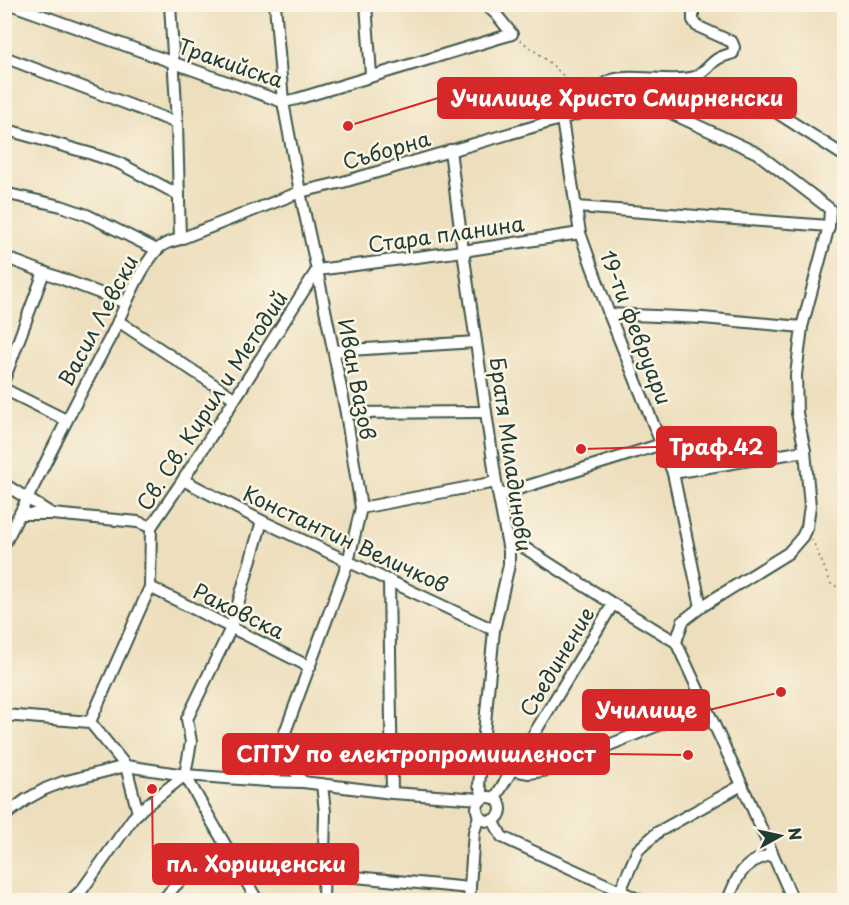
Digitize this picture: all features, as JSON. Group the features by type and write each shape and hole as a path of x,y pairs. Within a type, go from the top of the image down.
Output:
{"street":[{"path":"170,4 177,123 180,238"},
{"name":"Иван Вазов","path":"267,781 348,562 361,508 346,413 283,102 275,4"},
{"path":"366,4 371,75"},
{"path":"485,4 512,34"},
{"path":"588,111 607,82 632,78 693,77 700,74 714,61 733,53 732,42 697,26 693,20 693,4"},
{"name":"Тракийска","path":"7,5 283,102 512,34"},
{"path":"4,57 177,123"},
{"path":"642,99 757,153 830,209 829,226 802,327 796,375 797,413 806,451 810,506 807,527 802,537 788,553 701,607 683,621 676,642"},
{"name":"Съборна","path":"180,238 300,192 343,182 630,100 660,99 691,108 776,112 843,155"},
{"name":"19-ти февруари","path":"562,120 580,233 609,314 673,472 701,607"},
{"path":"4,129 119,163 179,195"},
{"name":"Братя Миладинови","path":"450,150 496,482 509,552 509,566 494,630 479,785 482,798"},
{"path":"4,193 61,206 87,215 157,250"},
{"path":"577,207 829,226"},
{"name":"Стара планина","path":"317,270 580,233"},
{"name":"Васил Левски","path":"4,545 66,420 150,260 163,244 180,238"},
{"path":"4,257 126,303"},
{"name":"Св. Св. Кирил и Методий","path":"90,722 150,587 151,527 317,270"},
{"path":"4,380 44,272"},
{"path":"609,314 703,318 802,327"},
{"path":"118,321 234,398"},
{"path":"334,351 476,342"},
{"path":"4,389 66,420"},
{"path":"346,413 486,412"},
{"path":"499,495 662,444"},
{"path":"673,472 806,451"},
{"name":"Константин Величков","path":"183,480 262,521 494,630"},
{"path":"361,508 496,482"},
{"path":"4,484 52,514"},
{"path":"20,514 52,514 138,522 151,527"},
{"path":"257,900 185,775 191,742 187,719 231,628 262,521"},
{"path":"506,536 676,642 793,900"},
{"path":"389,580 392,793"},
{"name":"Раковска","path":"150,587 310,667"},
{"name":"Съединение","path":"495,798 613,604"},
{"path":"513,770 530,773 548,770 705,706"},
{"path":"4,715 90,722 126,766 138,813"},
{"path":"279,750 303,782"},
{"path":"4,816 45,789 63,782 126,766 185,775 303,782 392,793 482,798 489,796 499,802 501,812 498,817 488,821 479,816 477,806 482,798"},
{"path":"71,900 80,895 133,818 185,775"},
{"path":"322,784 325,812 323,900"},
{"path":"620,891 638,850 658,832 742,785"},
{"path":"469,900 474,832 479,816"},
{"path":"493,820 502,837 640,900"},
{"path":"728,900 743,870 751,863 772,854"},
{"path":"163,900 184,877 233,858"},
{"path":"324,874 470,888"}],"path":[{"path":"512,34 556,66 588,111"},
{"path":"807,527 832,586 844,586"}],"place":[{"name":"Училище Христо Смирненски","path":"348,126"},
{"name":"Траф.42","path":"581,449"},
{"name":"Училище","path":"781,692"},
{"name":"СПТУ по електропромишленост","path":"688,755"},
{"name":"пл. Хорищенски","path":"152,789"}]}
